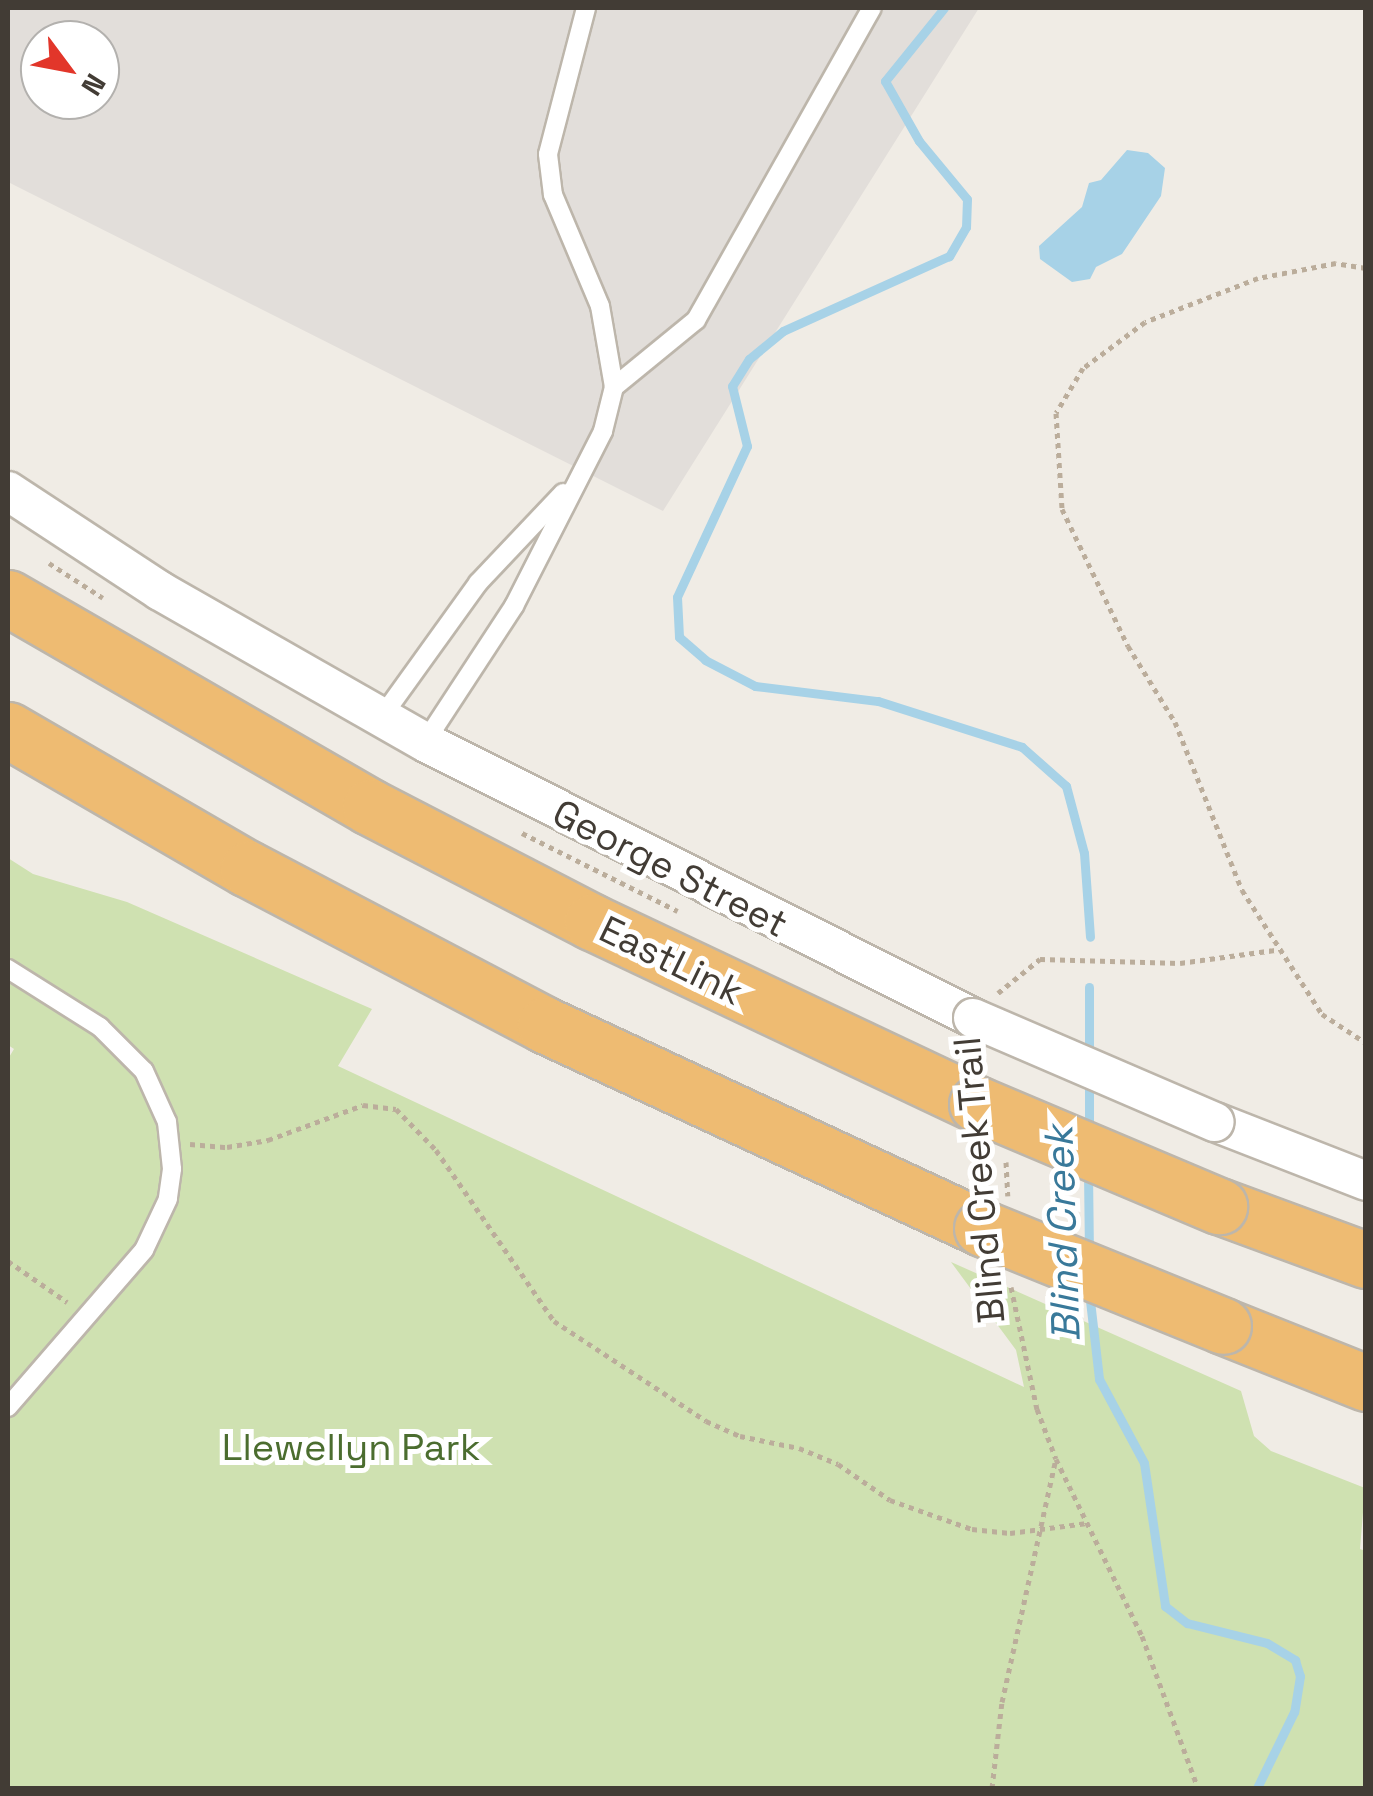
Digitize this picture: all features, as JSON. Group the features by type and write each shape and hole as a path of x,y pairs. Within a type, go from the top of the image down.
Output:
{"highway":[{"name":"EastLink","path":"8,598 387,816 991,1123 1366,1260"},
{"path":"8,730 248,870 545,1025 1224,1326 1366,1383"}],"street":[{"name":"George Street","path":"8,491 160,591 425,742 1214,1122 1366,1182"}],"lane":[{"path":"425,742 514,606 603,431 614,387 600,306 553,195 548,154 586,8"},
{"path":"614,387 696,320 872,8"},
{"path":"381,718 478,584 576,479"},
{"path":"8,969 120,1044 158,1094 170,1142 168,1199 157,1227 89,1318 8,1407"}],"path":[{"path":"1366,268 1336,263 1258,278 1145,322 1083,368 1056,413 1062,509 1128,646 1176,722 1242,890 1275,950 1322,1014 1366,1043"},
{"name":"Blind Creek Trail","path":"983,1011 1002,984 1040,958 1180,963 1275,950"},
{"path":"170,1142 227,1147 302,1130 343,1109 396,1110 436,1150 533,1298 574,1338 706,1421 838,1464 890,1500 972,1528 1041,1531 1087,1523"},
{"name":"Blind Creek Trail","path":"991,1123 995,1222"},
{"path":"8,1261 89,1318"},
{"name":"Blind Creek Trail","path":"1010,1282 1027,1370 1056,1459 1142,1636 1198,1788"},
{"path":"992,1788 1002,1702 1056,1459"}],"shaded area":[{"path":"8,8 979,8 663,511 8,182"}],"green space":[{"name":"Llewellyn Park","path":"8,858 33,874 127,902 372,1009 338,1066 1024,1387 1016,1350 951,1262 1241,1391 1254,1436 1271,1451 1365,1488 1360,1549 1366,1551 1365,1788 8,1788 8,1059 14,1049 8,1045"}],"water":[{"path":"1127,150 1148,153 1165,168 1161,196 1122,254 1096,267 1090,279 1072,282 1040,259 1039,246 1082,207 1089,183 1101,180"}],"waterway":[{"name":"Blind Creek","path":"944,8 885,81 919,141 967,199 966,227 949,256 783,331 749,359 732,386 747,446 677,597 679,637 705,660 755,686 878,701 1022,747 1066,786 1084,853 1090,937"},
{"name":"Blind Creek","path":"1089,987 1089,1057"},
{"name":"Blind Creek","path":"1089,1077 1089,1132"},
{"name":"Blind Creek","path":"1088,1172 1089,1251"},
{"name":"Blind Creek","path":"1089,1292 1099,1379 1144,1463 1165,1606 1187,1623 1267,1643 1295,1660 1300,1676 1294,1712 1257,1788"}]}
